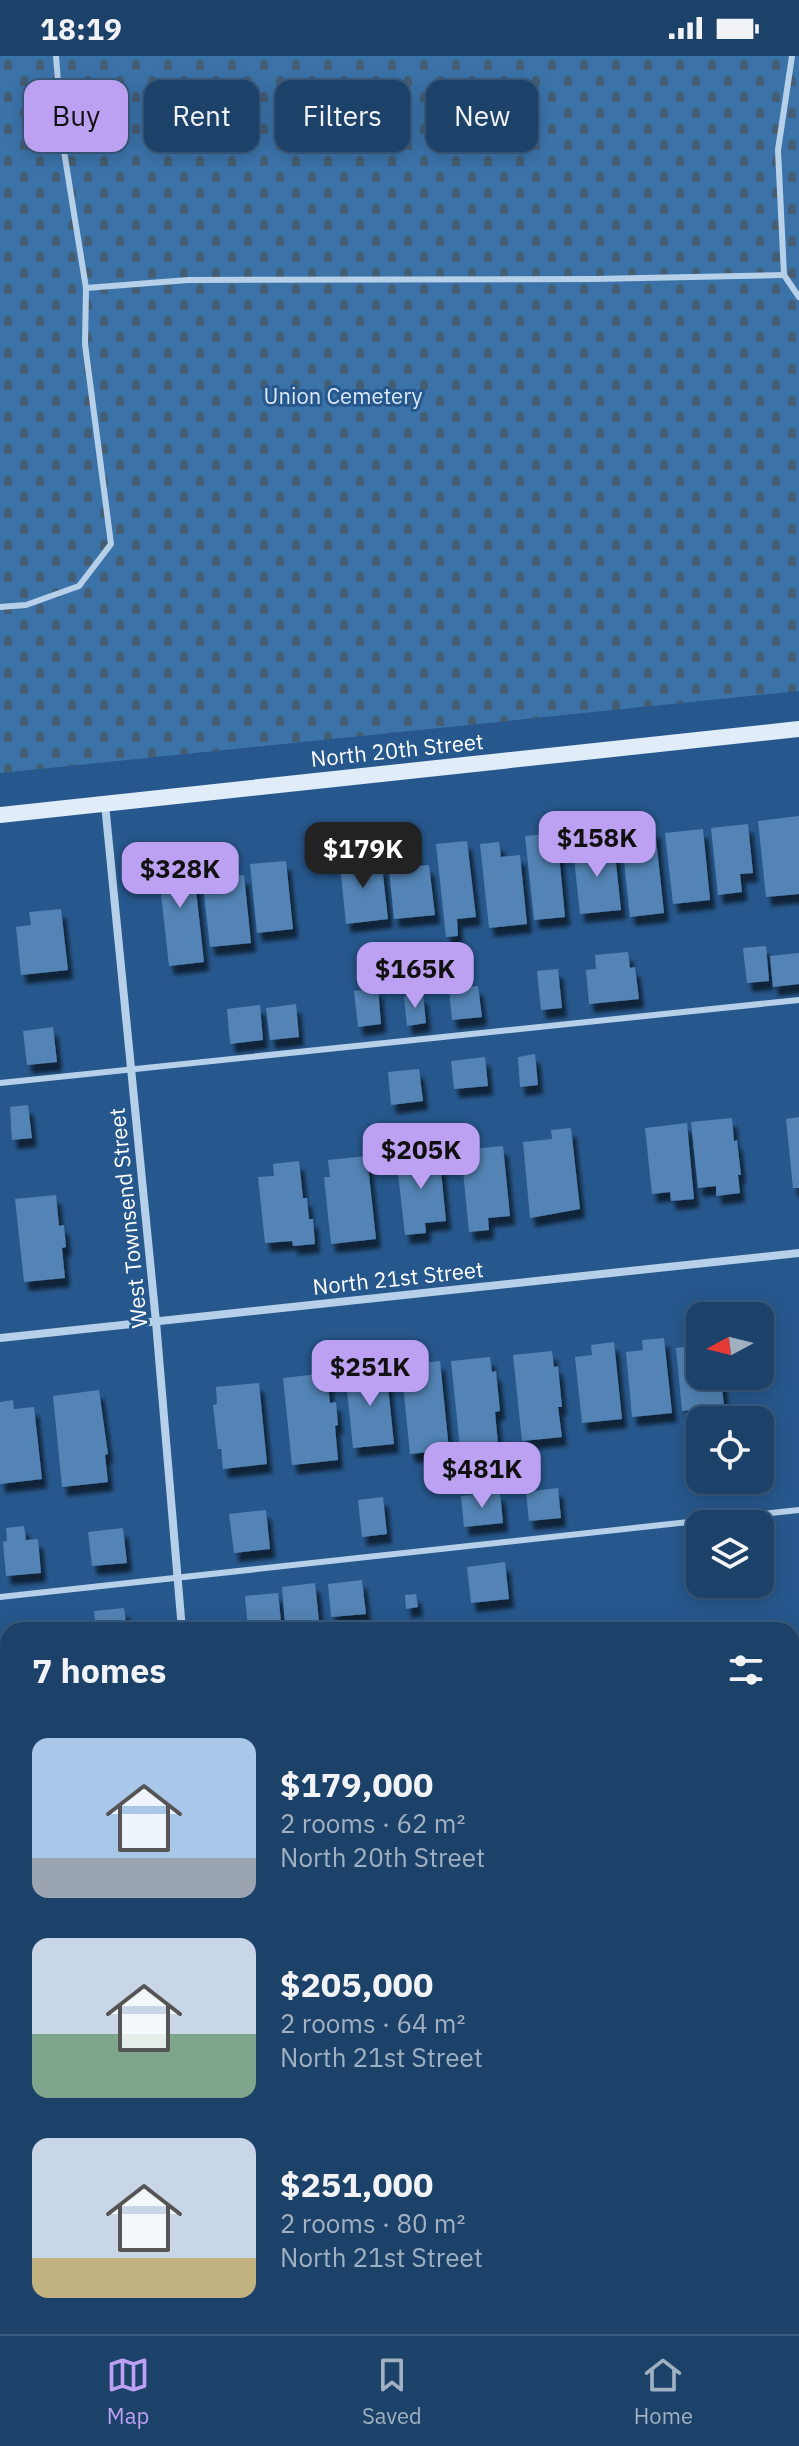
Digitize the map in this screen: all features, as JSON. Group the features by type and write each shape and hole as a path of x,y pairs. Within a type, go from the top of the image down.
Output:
{"main road":[{"name":"North 20th Street","path":"0,815 799,729"}],"street":[{"name":"West Townsend Street","path":"105,803 156,1322 181,1622"},
{"name":"North 21st Street","path":"0,1338 799,1253"}],"lane":[{"path":"0,607 26,605 79,586 111,544 85,344 86,288 63,145 56,56"},
{"path":"792,56 778,150 784,275 799,297"},
{"path":"86,288 188,280 784,275"},
{"path":"0,1083 799,1000"},
{"path":"0,1597 799,1510"}],"green space":[{"name":"Union Cemetery","path":"0,56 799,56 799,691 0,773"}],"building":[{"path":"799,816 799,894 766,897 758,821"},
{"path":"748,824 753,873 740,874 742,892 718,895 711,828"},
{"path":"655,829 664,913 630,917 621,832"},
{"path":"703,829 710,900 673,904 665,833"},
{"path":"557,833 565,917 534,920 525,836"},
{"path":"467,841 476,917 457,919 458,936 446,937 436,844"},
{"path":"499,842 501,857 520,855 527,924 489,928 480,844"},
{"path":"614,844 621,910 580,914 573,848"},
{"path":"416,847 418,866 429,865 435,915 394,919 387,850"},
{"path":"369,853 370,867 382,866 388,919 346,924 339,856"},
{"path":"192,854 204,962 169,966 157,858"},
{"path":"286,861 293,929 257,933 250,864"},
{"path":"223,865 225,877 244,875 251,943 210,947 201,868"},
{"path":"61,909 68,970 21,975 16,927 31,925 29,912"},
{"path":"766,946 769,981 747,983 743,948"},
{"path":"628,952 630,968 635,967 639,999 589,1004 586,970 596,969 595,955"},
{"path":"799,953 799,984 773,987 770,956"},
{"path":"558,969 562,1008 541,1010 537,971"},
{"path":"478,986 482,1017 452,1020 449,989"},
{"path":"378,988 381,1024 358,1027 354,991"},
{"path":"423,995 426,1023 407,1026 404,996"},
{"path":"296,1004 299,1037 270,1040 266,1008"},
{"path":"260,1005 263,1040 230,1044 227,1009"},
{"path":"53,1027 57,1062 27,1065 23,1031"},
{"path":"535,1054 538,1085 520,1087 518,1057"},
{"path":"485,1057 488,1086 454,1089 451,1061"},
{"path":"419,1069 423,1101 391,1105 388,1072"},
{"path":"28,1105 32,1138 12,1140 10,1107"},
{"path":"799,1117 799,1188 793,1188 786,1119"},
{"path":"732,1118 741,1175 738,1175 740,1193 716,1196 716,1186 698,1188 691,1122"},
{"path":"687,1123 694,1199 671,1201 670,1192 652,1194 645,1128"},
{"path":"571,1128 580,1209 530,1218 523,1142 552,1139 551,1130"},
{"path":"503,1146 510,1216 488,1218 489,1230 469,1232 461,1150"},
{"path":"439,1151 446,1221 425,1223 426,1233 405,1235 396,1155"},
{"path":"367,1156 376,1239 331,1244 324,1177 330,1177 328,1160"},
{"path":"299,1161 303,1198 307,1198 309,1219 313,1219 315,1244 293,1246 292,1241 265,1243 258,1177 274,1176 273,1164"},
{"path":"56,1195 59,1226 64,1225 66,1247 62,1248 65,1278 24,1282 15,1199"},
{"path":"664,1338 672,1413 632,1417 626,1352 643,1350 642,1340"},
{"path":"614,1342 622,1419 582,1423 575,1357 592,1355 591,1345"},
{"path":"686,1347 686,1390 722,1390 724,1406 686,1406 686,1411 682,1411 676,1348"},
{"path":"552,1351 554,1367 558,1366 562,1437 522,1441 513,1355"},
{"path":"490,1357 492,1372 496,1371 500,1411 495,1412 498,1444 460,1448 451,1361"},
{"path":"440,1361 449,1450 410,1454 401,1365"},
{"path":"386,1367 394,1444 353,1448 345,1371"},
{"path":"327,1373 330,1403 336,1402 338,1460 292,1465 283,1378"},
{"path":"259,1383 267,1464 223,1469 213,1405 217,1404 216,1387"},
{"path":"99,1390 108,1454 105,1455 108,1482 62,1487 53,1396"},
{"path":"13,1400 14,1409 34,1407 42,1479 0,1484 0,1402"},
{"path":"558,1488 561,1518 529,1521 526,1492"},
{"path":"500,1492 503,1523 464,1527 461,1496"},
{"path":"383,1497 387,1534 362,1537 358,1500"},
{"path":"266,1510 270,1549 234,1553 229,1514"},
{"path":"24,1526 26,1540 38,1539 41,1573 6,1576 3,1542 7,1541 6,1528"},
{"path":"123,1528 127,1563 92,1566 88,1532"},
{"path":"505,1562 509,1599 471,1603 467,1567"},
{"path":"362,1580 366,1614 331,1617 328,1584"},
{"path":"315,1583 319,1621 285,1622 282,1587"},
{"path":"278,1593 281,1622 247,1622 245,1596"},
{"path":"416,1594 418,1607 406,1609 405,1595"},
{"path":"124,1608 126,1622 95,1622 94,1611"}]}
